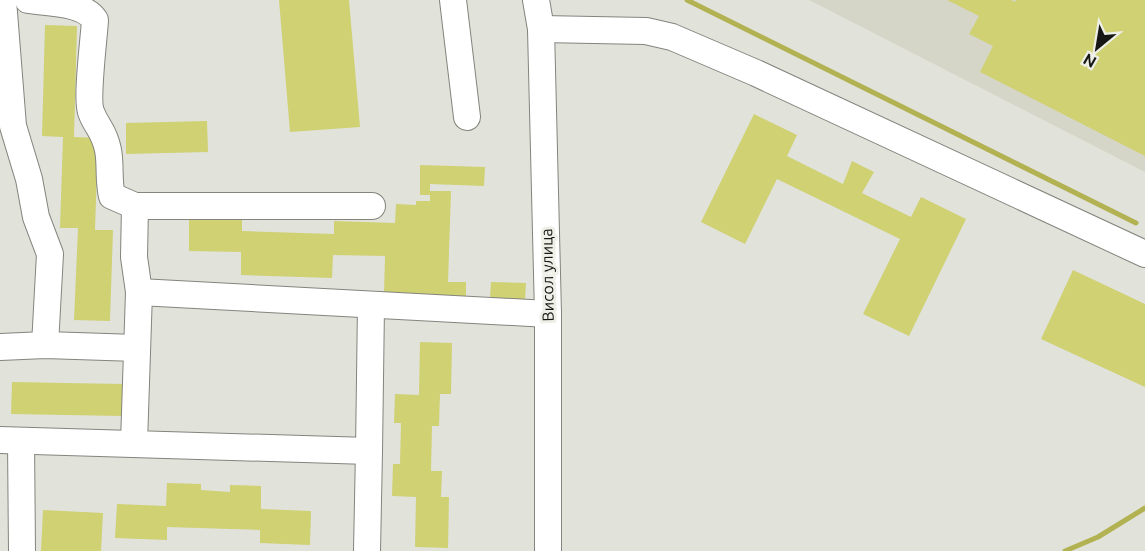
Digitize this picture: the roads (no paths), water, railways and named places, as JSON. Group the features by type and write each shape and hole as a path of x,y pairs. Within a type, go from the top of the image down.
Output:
{"street":[{"path":"3,0 13,126 29,179 36,217 50,254 45,345"},
{"path":"28,0 73,7 91,14 96,20 90,95 91,111 105,135 112,196 135,207 372,206"},
{"path":"453,0 467,117"},
{"name":"Висол улица","path":"536,0 541,29 548,314 548,551"},
{"path":"541,29 646,31 672,37 767,78 1145,254"},
{"path":"134,443 139,292 134,257 135,207"},
{"path":"139,292 548,314"},
{"path":"367,551 371,305"},
{"path":"0,347 45,345 137,348"},
{"path":"22,551 10,441 369,451"}],"waterway":[{"path":"687,0 1136,223"},
{"path":"1065,551 1098,537 1145,508"}]}
